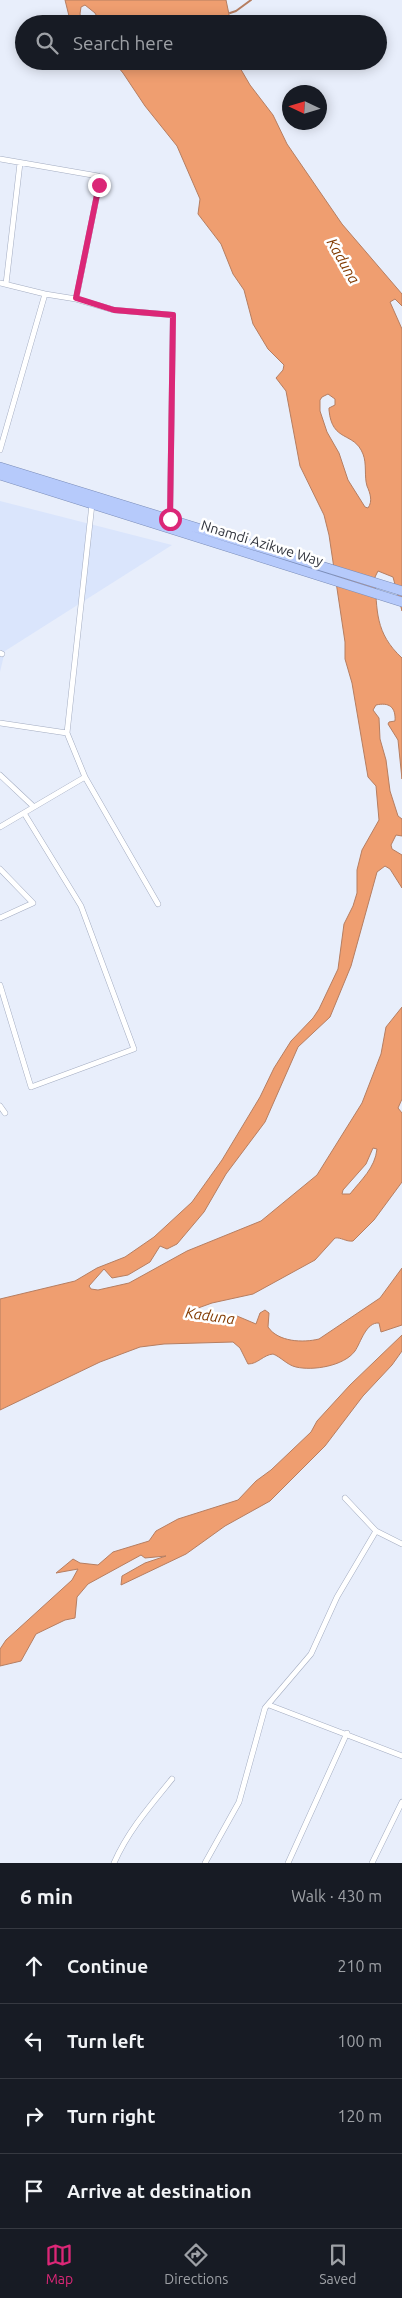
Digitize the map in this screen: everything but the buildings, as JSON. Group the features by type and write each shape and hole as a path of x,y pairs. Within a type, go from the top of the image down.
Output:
{"highway":[{"name":"Nnamdi Azikwe Way","path":"0,467 402,591"},
{"name":"Nnamdi Azikwe Way","path":"0,475 402,602"}],"street":[{"path":"0,159 98,176 99,185 76,298"},
{"path":"6,284 20,163"},
{"path":"0,283 45,294 76,298 114,310 173,315 170,519"},
{"path":"0,450 45,294"},
{"path":"92,504 67,733 85,777 158,904"},
{"path":"0,723 67,733"},
{"path":"0,775 34,807"},
{"path":"0,827 85,777"},
{"path":"0,985 31,1087 134,1049 81,906 24,813"},
{"path":"0,869 33,903 0,918"},
{"path":"0,1106 5,1113"},
{"path":"345,1498 376,1532 402,1544"},
{"path":"205,1863 239,1802 264,1708 269,1705 311,1654 337,1597 376,1532"},
{"path":"269,1705 347,1733 402,1756"},
{"path":"288,1863 347,1733"},
{"path":"114,1863 123,1842 133,1827 172,1779"},
{"path":"372,1863 402,1802"}],"shaded area":[{"path":"0,501 172,545 5,651 0,672"}],"water":[{"path":"65,0 226,0 229,15 96,15 85,5 81,7 80,15 69,15"},
{"name":"Kaduna","path":"120,70 241,70 273,115 287,144 342,224 402,294 402,306 395,299 390,302 402,329 402,611 393,577 378,571 375,577 377,611 382,630 393,649 402,658 402,779 398,740 388,724 395,721 393,709 385,704 376,705 373,710 379,718 380,739 386,760 390,791 398,816 402,819 402,836 396,835 391,845 392,849 402,855 402,888 390,869 385,866 377,872 351,966 330,1017 298,1047 265,1122 226,1174 204,1212 177,1244 167,1249 160,1246 150,1262 128,1275 112,1278 104,1269 89,1286 91,1289 98,1290 129,1283 187,1251 261,1221 317,1175 362,1103 381,1054 386,1027 402,1007 402,1099 398,1108 402,1113 402,1182 374,1220 353,1241 335,1238 315,1260 253,1294 212,1303 187,1312 201,1313 219,1320 237,1316 256,1324 260,1313 265,1310 269,1313 268,1327 278,1336 298,1341 319,1339 380,1298 402,1268 402,1325 381,1332 379,1323 374,1324 364,1333 355,1351 350,1356 336,1364 319,1368 296,1367 273,1354 255,1363 248,1364 240,1348 233,1342 164,1344 140,1347 100,1362 0,1410 0,1299 75,1281 97,1268 125,1257 154,1237 192,1202 222,1160 291,1041 319,1009 338,969 344,924 357,893 357,870 362,850 379,820 376,786 368,777 352,683 345,659 345,642 329,535 324,515 300,466 286,391 276,378 283,370 284,365 268,349 253,324 244,290 233,274 221,244 198,214 200,199 177,146 145,106","holes":["328,394 335,399 335,405 329,408 334,428 354,442 363,454 366,482 370,497 368,508 365,507 348,480 339,453 327,432 320,411 320,400 322,397","373,1148 377,1149 376,1156 367,1173 350,1194 342,1194 343,1190 366,1164"]},
{"path":"402,1335 402,1351 392,1365 363,1396 325,1446 270,1501 225,1526 186,1554 121,1585 122,1576 145,1563 166,1556 145,1558 141,1555 88,1584 77,1597 75,1618 65,1620 36,1634 21,1661 0,1666 0,1649 6,1640 72,1580 78,1569 56,1573 73,1559 80,1563 98,1565 113,1552 149,1541 156,1531 178,1519 238,1500 256,1481 271,1470 311,1432 317,1421 350,1385"}],"waterway":[{"path":"230,13 251,0"}],"route":[{"path":"99,185 76,298 114,310 173,315 172,498 170,519"}]}
